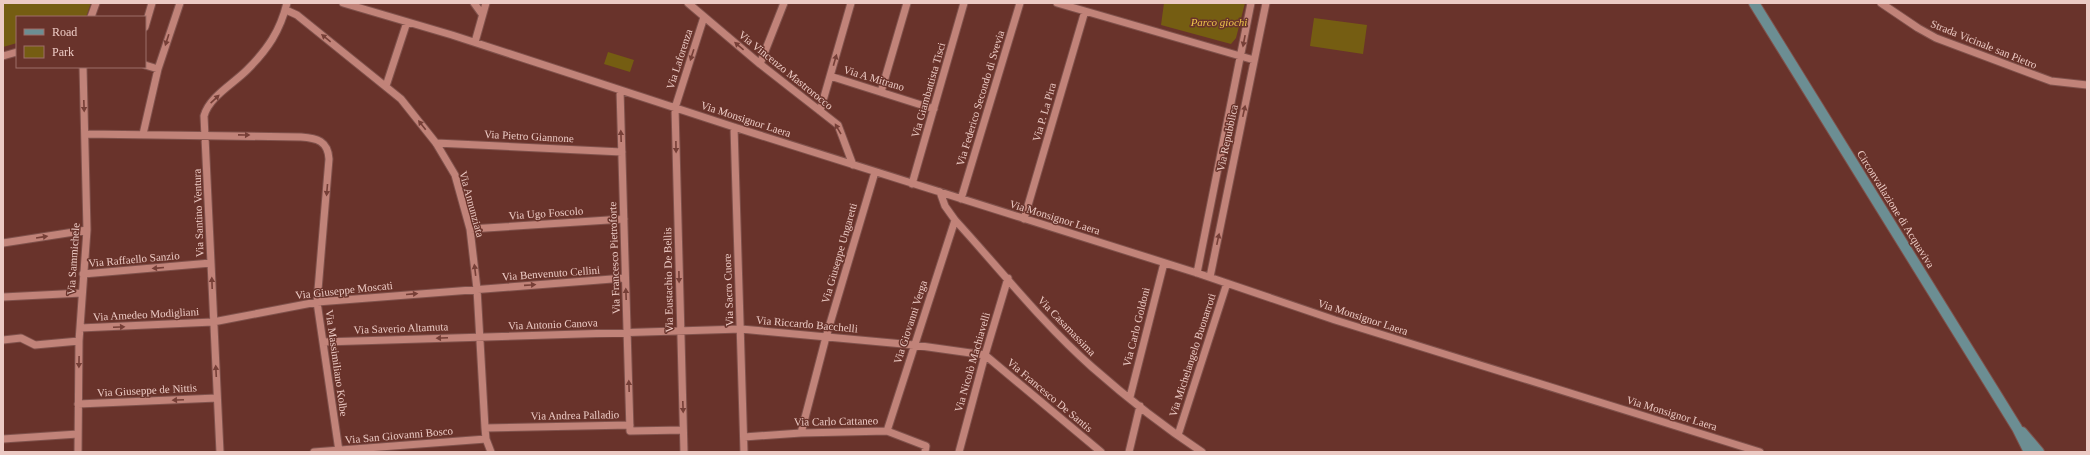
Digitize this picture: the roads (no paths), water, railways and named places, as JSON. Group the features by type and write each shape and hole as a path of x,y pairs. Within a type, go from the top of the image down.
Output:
{"main road":[{"name":"Circonvallazione di Acquaviva","path":"1754,3 2017,428"},
{"path":"2017,428 2029,452"},
{"path":"2017,428 2039,452"}],"street":[{"path":"91,16 96,3"},
{"path":"146,23 152,3"},
{"path":"143,134 158,69 180,3"},
{"name":"Via Monsignor Laera","path":"343,3 474,42 912,184 1210,277 1335,320 1760,452"},
{"path":"474,3 482,14"},
{"path":"474,42 486,3"},
{"name":"Via Vincenzo Mastrorocco","path":"688,3 760,64 838,125 853,165"},
{"path":"760,64 784,3"},
{"path":"820,111 851,3"},
{"path":"881,92 907,3"},
{"name":"Via Giambattista Tisci","path":"912,184 964,3"},
{"name":"Via Federico Secondo di Svevia","path":"961,199 1020,3"},
{"path":"1057,3 1254,60"},
{"name":"Via Repubblica","path":"1197,273 1251,3"},
{"name":"Via Repubblica","path":"1210,277 1266,3"},
{"name":"Strada Vicinale san Pietro","path":"1881,3 1918,28 1936,38 2051,81 2087,85"},
{"name":"Via Annunziata","path":"287,6 402,99 436,143 455,175 470,229 478,289 485,428 486,439 491,452"},
{"name":"Via Santino Ventura","path":"220,452 204,116 206,109 247,70 266,48 282,23 287,6"},
{"name":"Via P. La Pira","path":"1024,219 1085,11"},
{"name":"Via Laforenza","path":"675,108 704,18"},
{"path":"386,86 407,22"},
{"path":"3,56 16,52"},
{"path":"146,65 158,69"},
{"name":"Via Sammichele","path":"78,452 79,341 87,230 83,68"},
{"name":"Via A Mitrano","path":"830,76 934,108"},
{"name":"Via Francesco Pietroforte","path":"620,90 630,425"},
{"name":"Via Eustachio De Bellis","path":"675,108 684,452"},
{"name":"Via Sacro Cuore","path":"734,127 744,452"},
{"name":"Via Massimiliano Kolbe","path":"85,134 205,134 301,137 316,138 325,143 329,151 329,159 317,302 339,451"},
{"name":"Via Pietro Giannone","path":"436,143 622,152"},
{"name":"Via Giuseppe Ungaretti","path":"801,432 826,337 875,172"},
{"name":"Via Casamassima","path":"940,192 945,206 955,220 1052,328 1091,366 1140,406 1202,452"},
{"name":"Via Ugo Foscolo","path":"470,229 624,219"},
{"name":"Via Giovanni Verga","path":"887,431 955,220"},
{"path":"3,243 87,230"},
{"name":"Via Raffaello Sanzio","path":"83,274 211,263"},
{"name":"Via Carlo Goldoni","path":"1130,397 1164,263"},
{"name":"Via Benvenuto Cellini","path":"478,289 625,278"},
{"name":"Via Nicolò Machiavelli","path":"959,452 985,355 1008,278"},
{"name":"Via Michelangelo Buonarroti","path":"1178,435 1227,283"},
{"name":"Via Giuseppe Moscati","path":"213,322 317,302 478,289"},
{"path":"3,297 82,293"},
{"name":"Via Amedeo Modigliani","path":"80,328 213,322"},
{"name":"Via Riccardo Bacchelli","path":"627,333 741,329 914,345 985,355"},
{"name":"Via Antonio Canova","path":"480,337 627,333"},
{"name":"Via Saverio Altamuta","path":"323,342 480,337"},
{"path":"3,340 21,338 35,345 79,341"},
{"name":"Via Francesco De Santis","path":"985,355 1101,452"},
{"name":"Via Giuseppe de Nittis","path":"78,404 217,398"},
{"path":"1129,452 1140,406"},
{"name":"Via Andrea Palladio","path":"485,428 630,425 630,431 683,430"},
{"name":"Via Carlo Cattaneo","path":"744,437 801,432 887,431 926,449"},
{"path":"3,439 78,434"},
{"name":"Via San Giovanni Bosco","path":"314,452 486,439"}],"park label":[{"name":"Parco giochi","path":"1219,22"}]}
